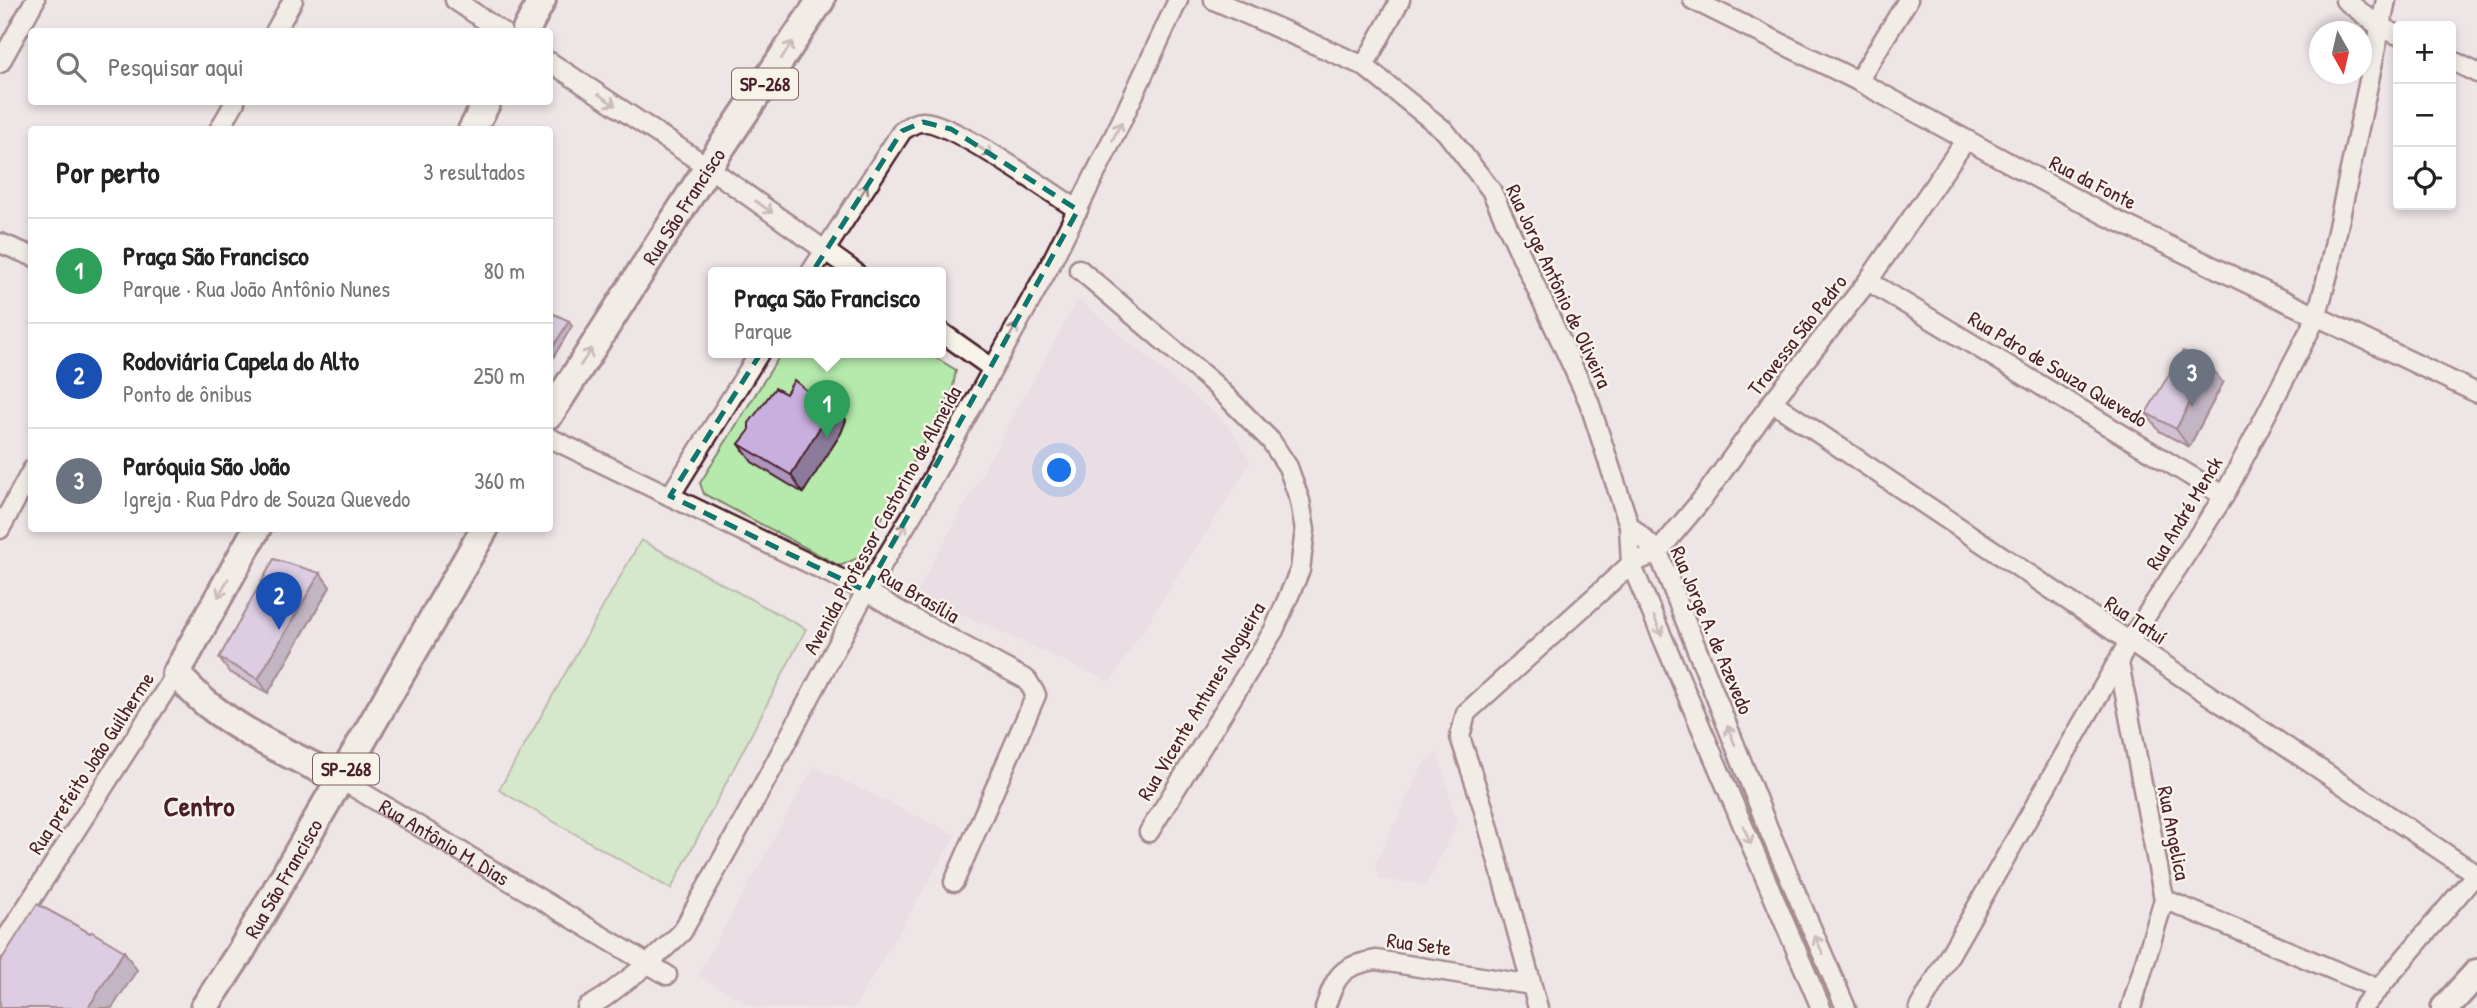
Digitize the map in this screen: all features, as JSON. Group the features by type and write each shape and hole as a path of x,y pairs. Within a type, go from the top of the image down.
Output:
{"main road":[{"path":"527,28 542,0"},
{"name":"Rua São Francisco","path":"553,409 708,167 821,0"},
{"path":"474,126 485,105"},
{"path":"176,674 255,532"},
{"name":"Rua São Francisco","path":"204,1008 241,951 483,532"},
{"name":"Rua Antônio M. Dias","path":"176,674 206,704 243,729 340,779"},
{"path":"2445,1008 2477,974"}],"street":[{"path":"0,63 35,0"},
{"path":"277,28 293,0"},
{"path":"455,0 496,28"},
{"name":"Avenida Professor Castorino de Almeida","path":"587,1008 648,964 682,932 866,591 922,497 1078,210 1178,0"},
{"name":"Rua Jorge Antônio de Oliveira","path":"1214,0 1364,66 1445,131 1491,190 1589,402 1629,525"},
{"path":"1364,66 1400,0"},
{"name":"Rua da Fonte","path":"1693,0 1858,81 2107,216 2477,393"},
{"path":"1858,81 1908,0"},
{"path":"2345,0 2380,27 2393,33"},
{"name":"Rua André Menck","path":"1919,1008 2129,642 2224,496 2316,318 2328,274 2386,0"},
{"path":"2456,62 2477,73"},
{"path":"553,64 708,167 848,267"},
{"path":"221,126 233,105"},
{"path":"814,267 902,131 923,121 951,129 1078,210"},
{"name":"Travessa São Pedro","path":"1658,552 1704,497 1772,402 1868,281 1965,141"},
{"path":"0,243 28,254"},
{"name":"Rua Vicente Antunes Nogueira","path":"1079,269 1214,384 1271,441 1288,467 1300,502 1305,530 1300,570 1274,629 1149,832"},
{"name":"Rua Pdro de Souza Quevedo","path":"1868,281 2224,496"},
{"path":"946,336 992,368"},
{"path":"670,496 756,358"},
{"name":"Rua Tatuí","path":"1772,402 2477,873"},
{"name":"Rua Brasília","path":"553,439 866,591 1027,680 1036,695 954,882"},
{"path":"0,529 28,477"},
{"path":"1629,525 1631,564 1821,1008"},
{"name":"Rua Jorge A. de Azevedo","path":"1629,525 1658,552 1768,828 1846,1008"},
{"path":"1538,1008 1483,807 1460,737 1466,713 1631,564 1658,552"},
{"name":"Rua Angelica","path":"2119,663 2164,899 2131,1008"},
{"name":"Rua prefeito João Guilherme","path":"0,948 176,674"},
{"name":"Rua Antônio M. Dias","path":"340,779 667,975"},
{"path":"2362,1008 2477,873"},
{"path":"2164,899 2379,989"},
{"name":"Rua Sete","path":"1325,1008 1340,972 1354,964 1376,960 1531,985"}],"highlighted area":[{"path":"923,122 951,129 1078,210 866,591 670,496 902,131"}],"shaded area":[{"path":"1078,299 1228,425 1251,462 1110,682 916,593"},
{"path":"1438,752 1457,824 1426,885 1379,879 1375,864 1423,765"},
{"path":"814,766 956,835 854,1008 754,1008 698,975"}],"green space":[{"path":"778,358 936,358 956,370 952,393 860,557 840,566 704,494 700,483"},
{"path":"641,540 806,629 671,889 499,790"}],"building":[{"path":"553,313 569,321 553,347"},
{"path":"2183,351 2210,365 2176,429 2146,413"},
{"path":"794,380 810,393 833,401 791,475 739,444 749,431 749,423 775,388 786,394"},
{"path":"274,559 320,573 258,679 219,658"},
{"path":"37,904 124,951 88,1008 0,1008 0,962"}],"place":[{"name":"Paróquia São João","path":"2192,407"},
{"name":"Praça São Francisco","path":"827,438"},
{"name":"Rodoviária Capela do Alto","path":"279,630"}],"district":[{"name":"Centro","path":"199,806"}]}
